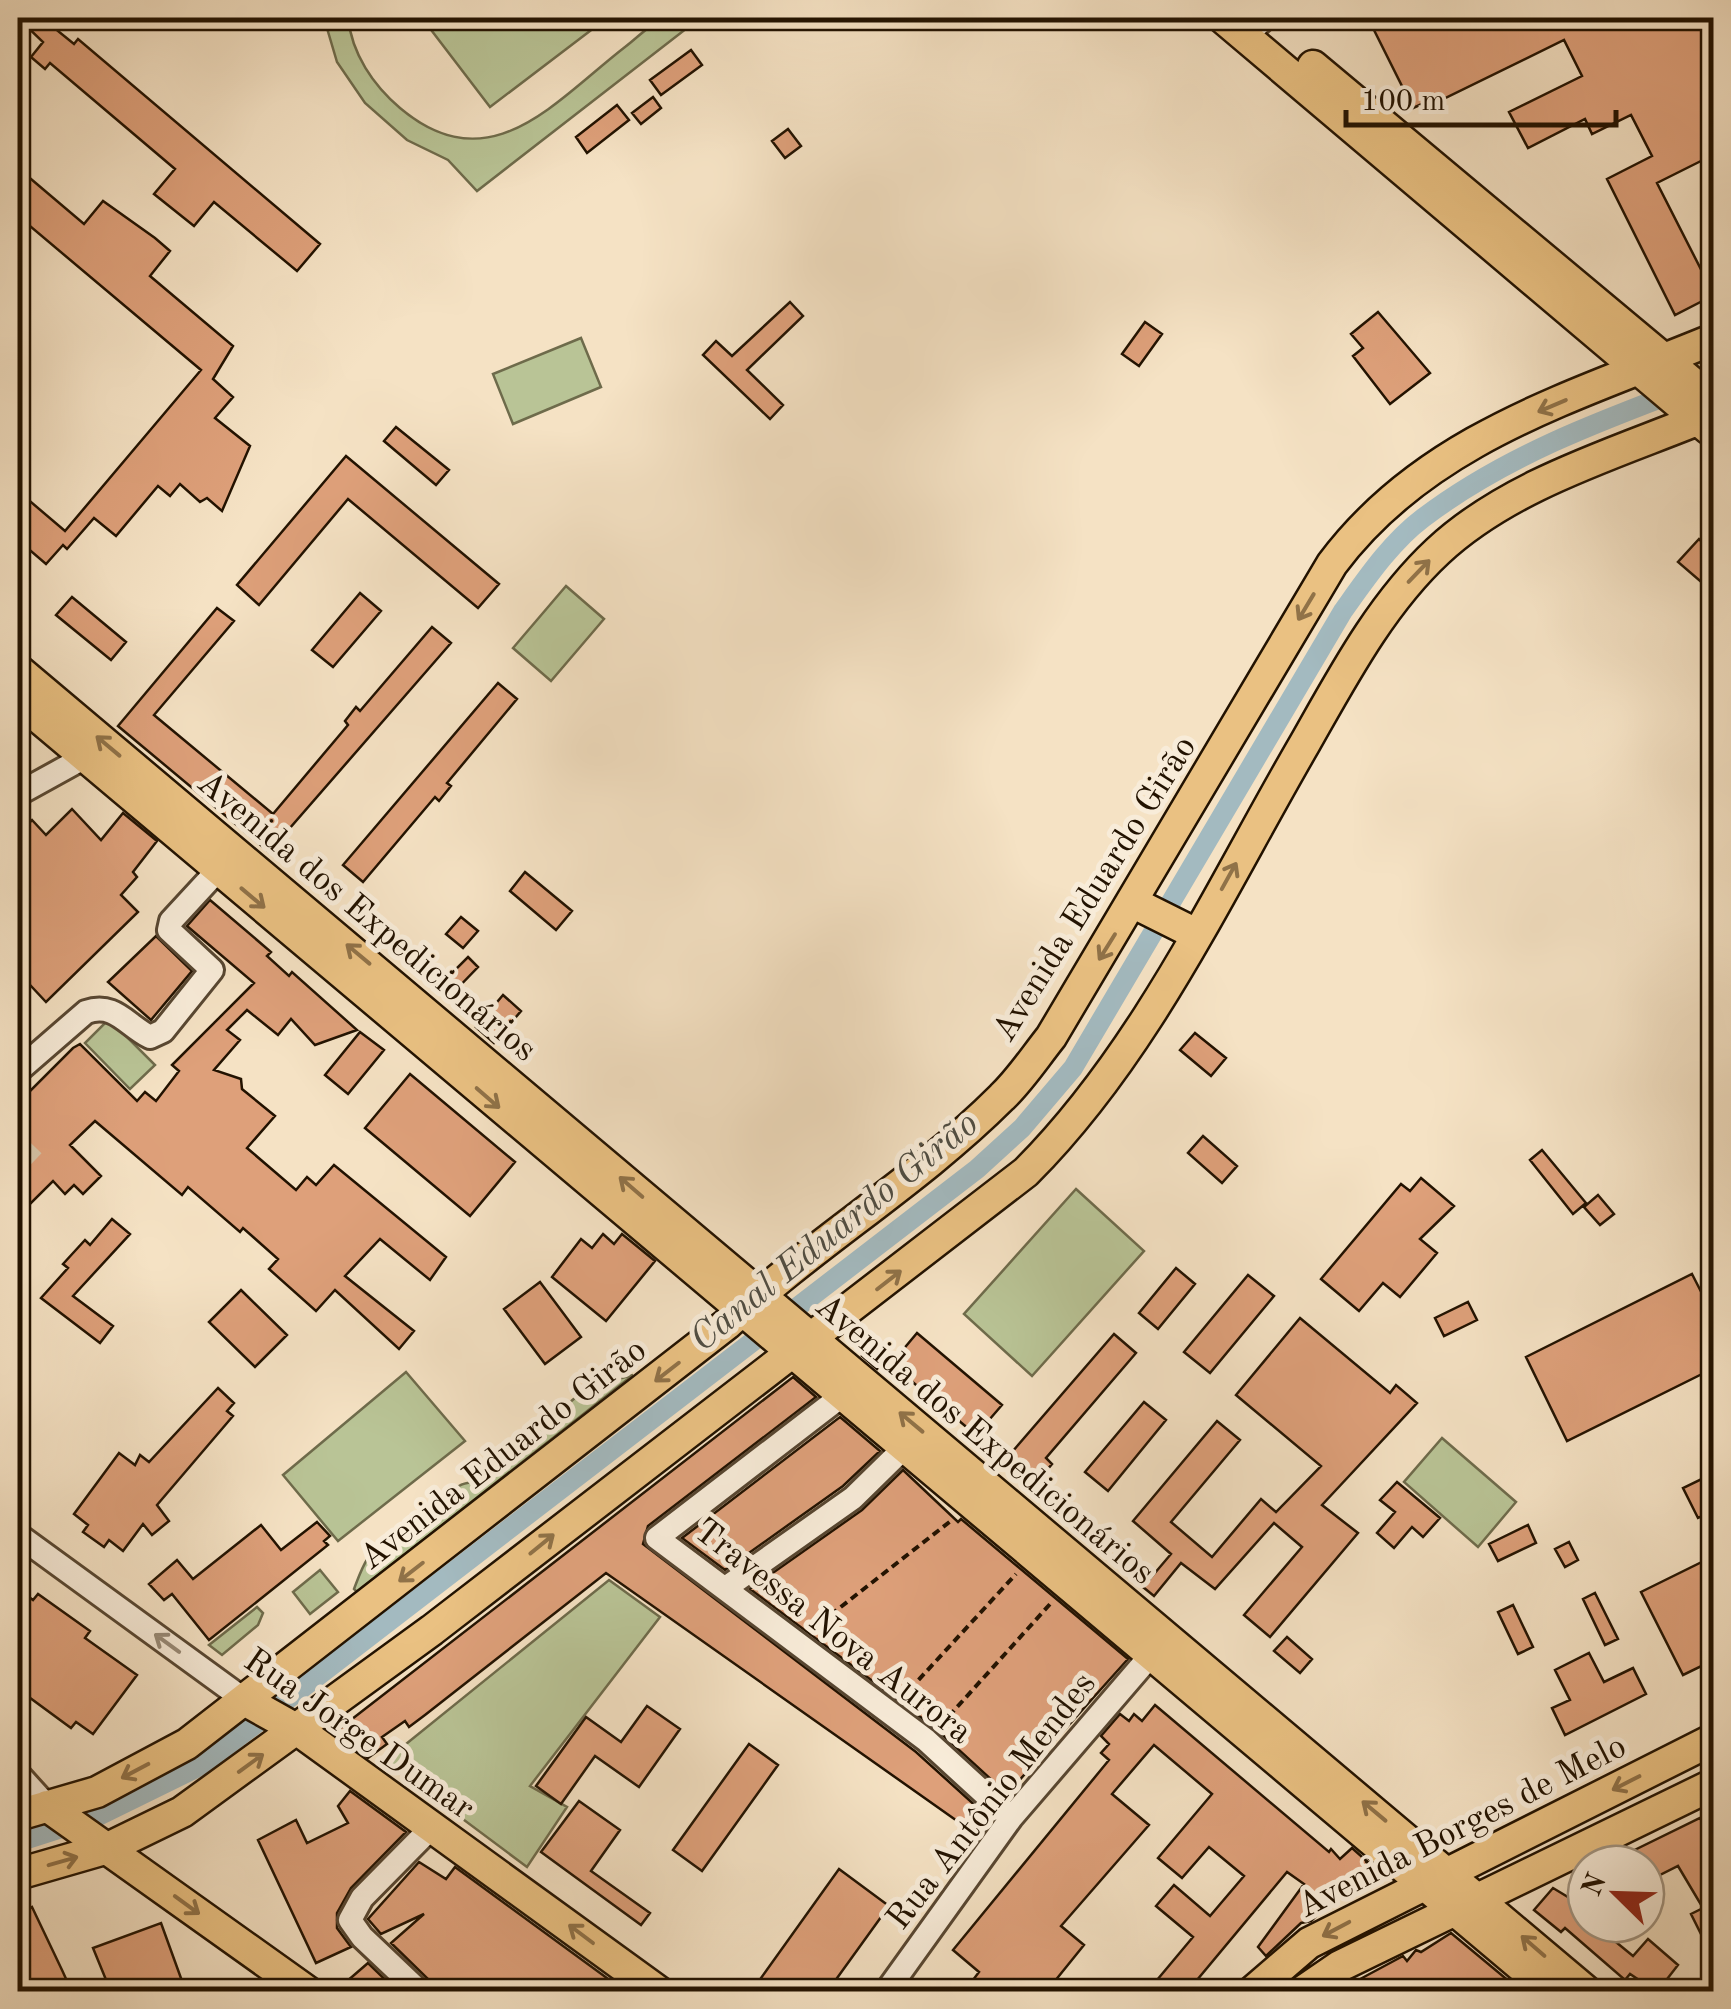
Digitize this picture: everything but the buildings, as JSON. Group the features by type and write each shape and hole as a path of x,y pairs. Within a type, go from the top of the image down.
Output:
{"main road":[{"path":"1250,22 1706,412"},
{"name":"Avenida Eduardo Girão","path":"18,1816 76,1827 182,1812 271,1715 775,1324 1005,1095 1051,1037 1139,906 1332,564 1375,511 1466,443 1659,370 1714,339"},
{"name":"Avenida Eduardo Girão","path":"18,1874 76,1827 97,1792 187,1744 271,1715 775,1324 1026,1172 1067,1131 1106,1079 1190,931 1401,589 1439,550 1496,506 1706,412"},
{"name":"Avenida dos Expedicionários","path":"18,670 424,1025 1436,1878 1552,1992"},
{"name":"Avenida dos Expedicionários","path":"18,700 219,869 424,1025"},
{"path":"1139,906 1190,931"},
{"name":"Avenida dos Expedicionários","path":"775,1324 843,1395 1152,1655 1436,1878"},
{"name":"Rua Jorge Dumar","path":"271,1715 659,1992"},
{"name":"Avenida Borges de Melo","path":"1252,1992 1309,1944 1714,1739"},
{"name":"Avenida Borges de Melo","path":"1302,1992 1340,1966 1714,1784"},
{"path":"76,1827 308,1992"},
{"name":"Avenida dos Expedicionários","path":"1467,1905 1587,1992"}],"street":[{"path":"18,794 85,757"},
{"path":"18,1071 86,1012 100,1007 115,1011 150,1038 163,1031 208,981 212,970 179,943 169,930 172,921 219,869"},
{"name":"Travessa Nova Aurora","path":"843,1395 657,1538 798,1640 926,1740 1011,1818"},
{"path":"726,1587 853,1498 906,1447"},
{"name":"Rua Jorge Dumar","path":"18,1535 271,1715"},
{"name":"Rua Antônio Mendes","path":"886,1992 1011,1818 1152,1655"},
{"path":"18,1774 76,1827"},
{"path":"420,1992 352,1928 350,1920 369,1890 431,1828"}],"path":[{"path":"798,1640 914,1554 972,1502"},
{"path":"888,1714 1034,1554"},
{"path":"926,1740 1069,1584"}],"green space":[{"path":"324,18 348,18 365,68 400,108 433,129 463,138 492,137 520,127 546,111 662,19 700,18 477,191 448,160 407,140 365,103 337,62"},
{"path":"422,18 607,18 490,107"},
{"path":"581,338 601,387 513,424 493,374"},
{"path":"566,586 604,619 551,681 513,648"},
{"path":"109,1019 155,1065 130,1089 85,1043"},
{"path":"1076,1189 1144,1251 1032,1376 964,1314"},
{"path":"406,1372 465,1441 338,1541 283,1475"},
{"path":"633,1375 357,1592 354,1589 366,1560 376,1548 416,1534 447,1495 462,1484 488,1477 521,1437 566,1420 569,1403 588,1387"},
{"path":"1442,1438 1516,1502 1478,1547 1404,1482"},
{"path":"320,1570 338,1592 310,1614 293,1592"},
{"path":"609,1580 660,1617 530,1786 567,1807 527,1867 385,1761"},
{"path":"257,1607 263,1613 258,1625 222,1655 209,1645"}],"waterway":[{"name":"Canal Eduardo Girão","path":"18,1842 96,1817 202,1765 977,1169 1022,1128 1073,1068 1343,611 1400,538 1456,495 1527,455 1714,378"}],"tunnel":[{"path":"18,1146 41,1168"}]}
